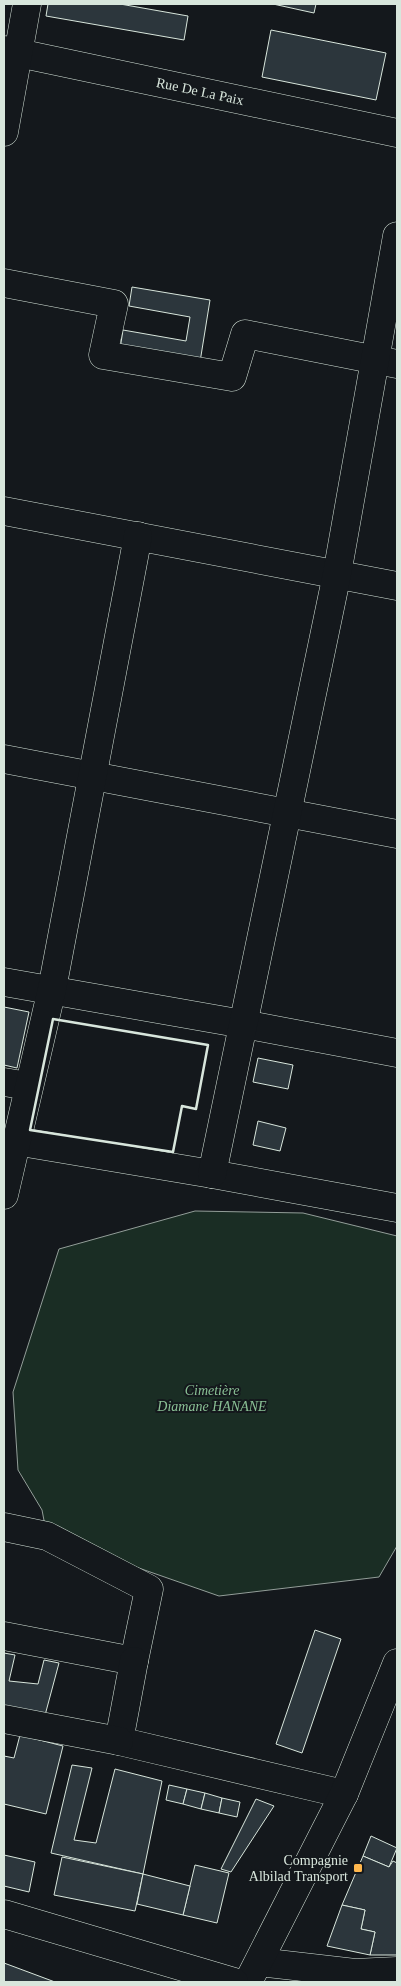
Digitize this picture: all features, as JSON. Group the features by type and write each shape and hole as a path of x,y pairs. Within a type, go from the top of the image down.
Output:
{"street":[{"path":"4,132 11,51 27,4"},
{"name":"Rue De La Paix","path":"11,51 397,133"},
{"path":"212,1174 337,574 386,362 397,236"},
{"path":"4,284 114,304 103,355 232,377 245,334 386,362"},
{"path":"4,511 397,586"},
{"path":"4,1195 15,1141 16,1084 52,990 138,536"},
{"path":"4,759 397,834"},
{"path":"4,982 397,1053"},
{"path":"15,1141 212,1174 397,1208"},
{"path":"4,1527 47,1536 149,1589 119,1741"},
{"path":"4,1636 134,1662"},
{"path":"397,1663 344,1794 254,1972 397,1972"},
{"path":"4,1718 119,1741 344,1794"},
{"path":"4,1914 234,1982"}],"green space":[{"name":"Cimetière Diamane HANANE","path":"195,1211 303,1213 397,1236 397,1546 379,1577 219,1596 47,1536 42,1510 18,1470 13,1392 59,1249"}],"building":[{"path":"48,4 120,4 188,16 184,40 46,16"},
{"path":"273,4 316,4 314,13"},
{"path":"271,30 386,53 376,100 262,77"},
{"path":"132,287 210,300 200,362 120,349 123,330 186,341 190,317 129,306"},
{"path":"4,1007 29,1012 17,1068 4,1065"},
{"path":"258,1058 293,1065 288,1089 253,1082"},
{"path":"258,1121 286,1128 280,1151 253,1145"},
{"path":"315,1630 341,1639 302,1753 276,1744"},
{"path":"4,1653 15,1655 9,1681 38,1684 44,1660 59,1663 44,1719 4,1711"},
{"path":"20,1735 63,1746 46,1814 4,1804 4,1756 14,1758"},
{"path":"72,1765 92,1768 74,1840 96,1843 115,1769 162,1781 143,1874 51,1853"},
{"path":"169,1785 187,1789 183,1804 166,1800"},
{"path":"187,1789 205,1793 201,1809 183,1804"},
{"path":"205,1793 222,1798 219,1813 201,1809"},
{"path":"222,1798 240,1802 237,1817 219,1813"},
{"path":"256,1799 274,1806 231,1872 221,1869"},
{"path":"371,1836 397,1848 389,1867 363,1856"},
{"path":"4,1855 35,1862 29,1892 4,1886"},
{"path":"363,1856 389,1867 393,1861 397,1863 397,1955 370,1955 375,1932 361,1929 365,1910 342,1905"},
{"path":"62,1857 143,1874 135,1911 54,1895"},
{"path":"195,1865 229,1873 217,1923 183,1915"},
{"path":"143,1874 190,1886 183,1915 137,1904"},
{"path":"342,1905 365,1910 361,1929 375,1932 370,1955 327,1946"},
{"path":"4,1963 55,1982 4,1982"}],"wall":[{"path":"53,1019 208,1045 196,1109 182,1106 173,1152 30,1130 53,1019"}],"place":[{"name":"Compagnie Albilad Transport","path":"358,1868"}]}
